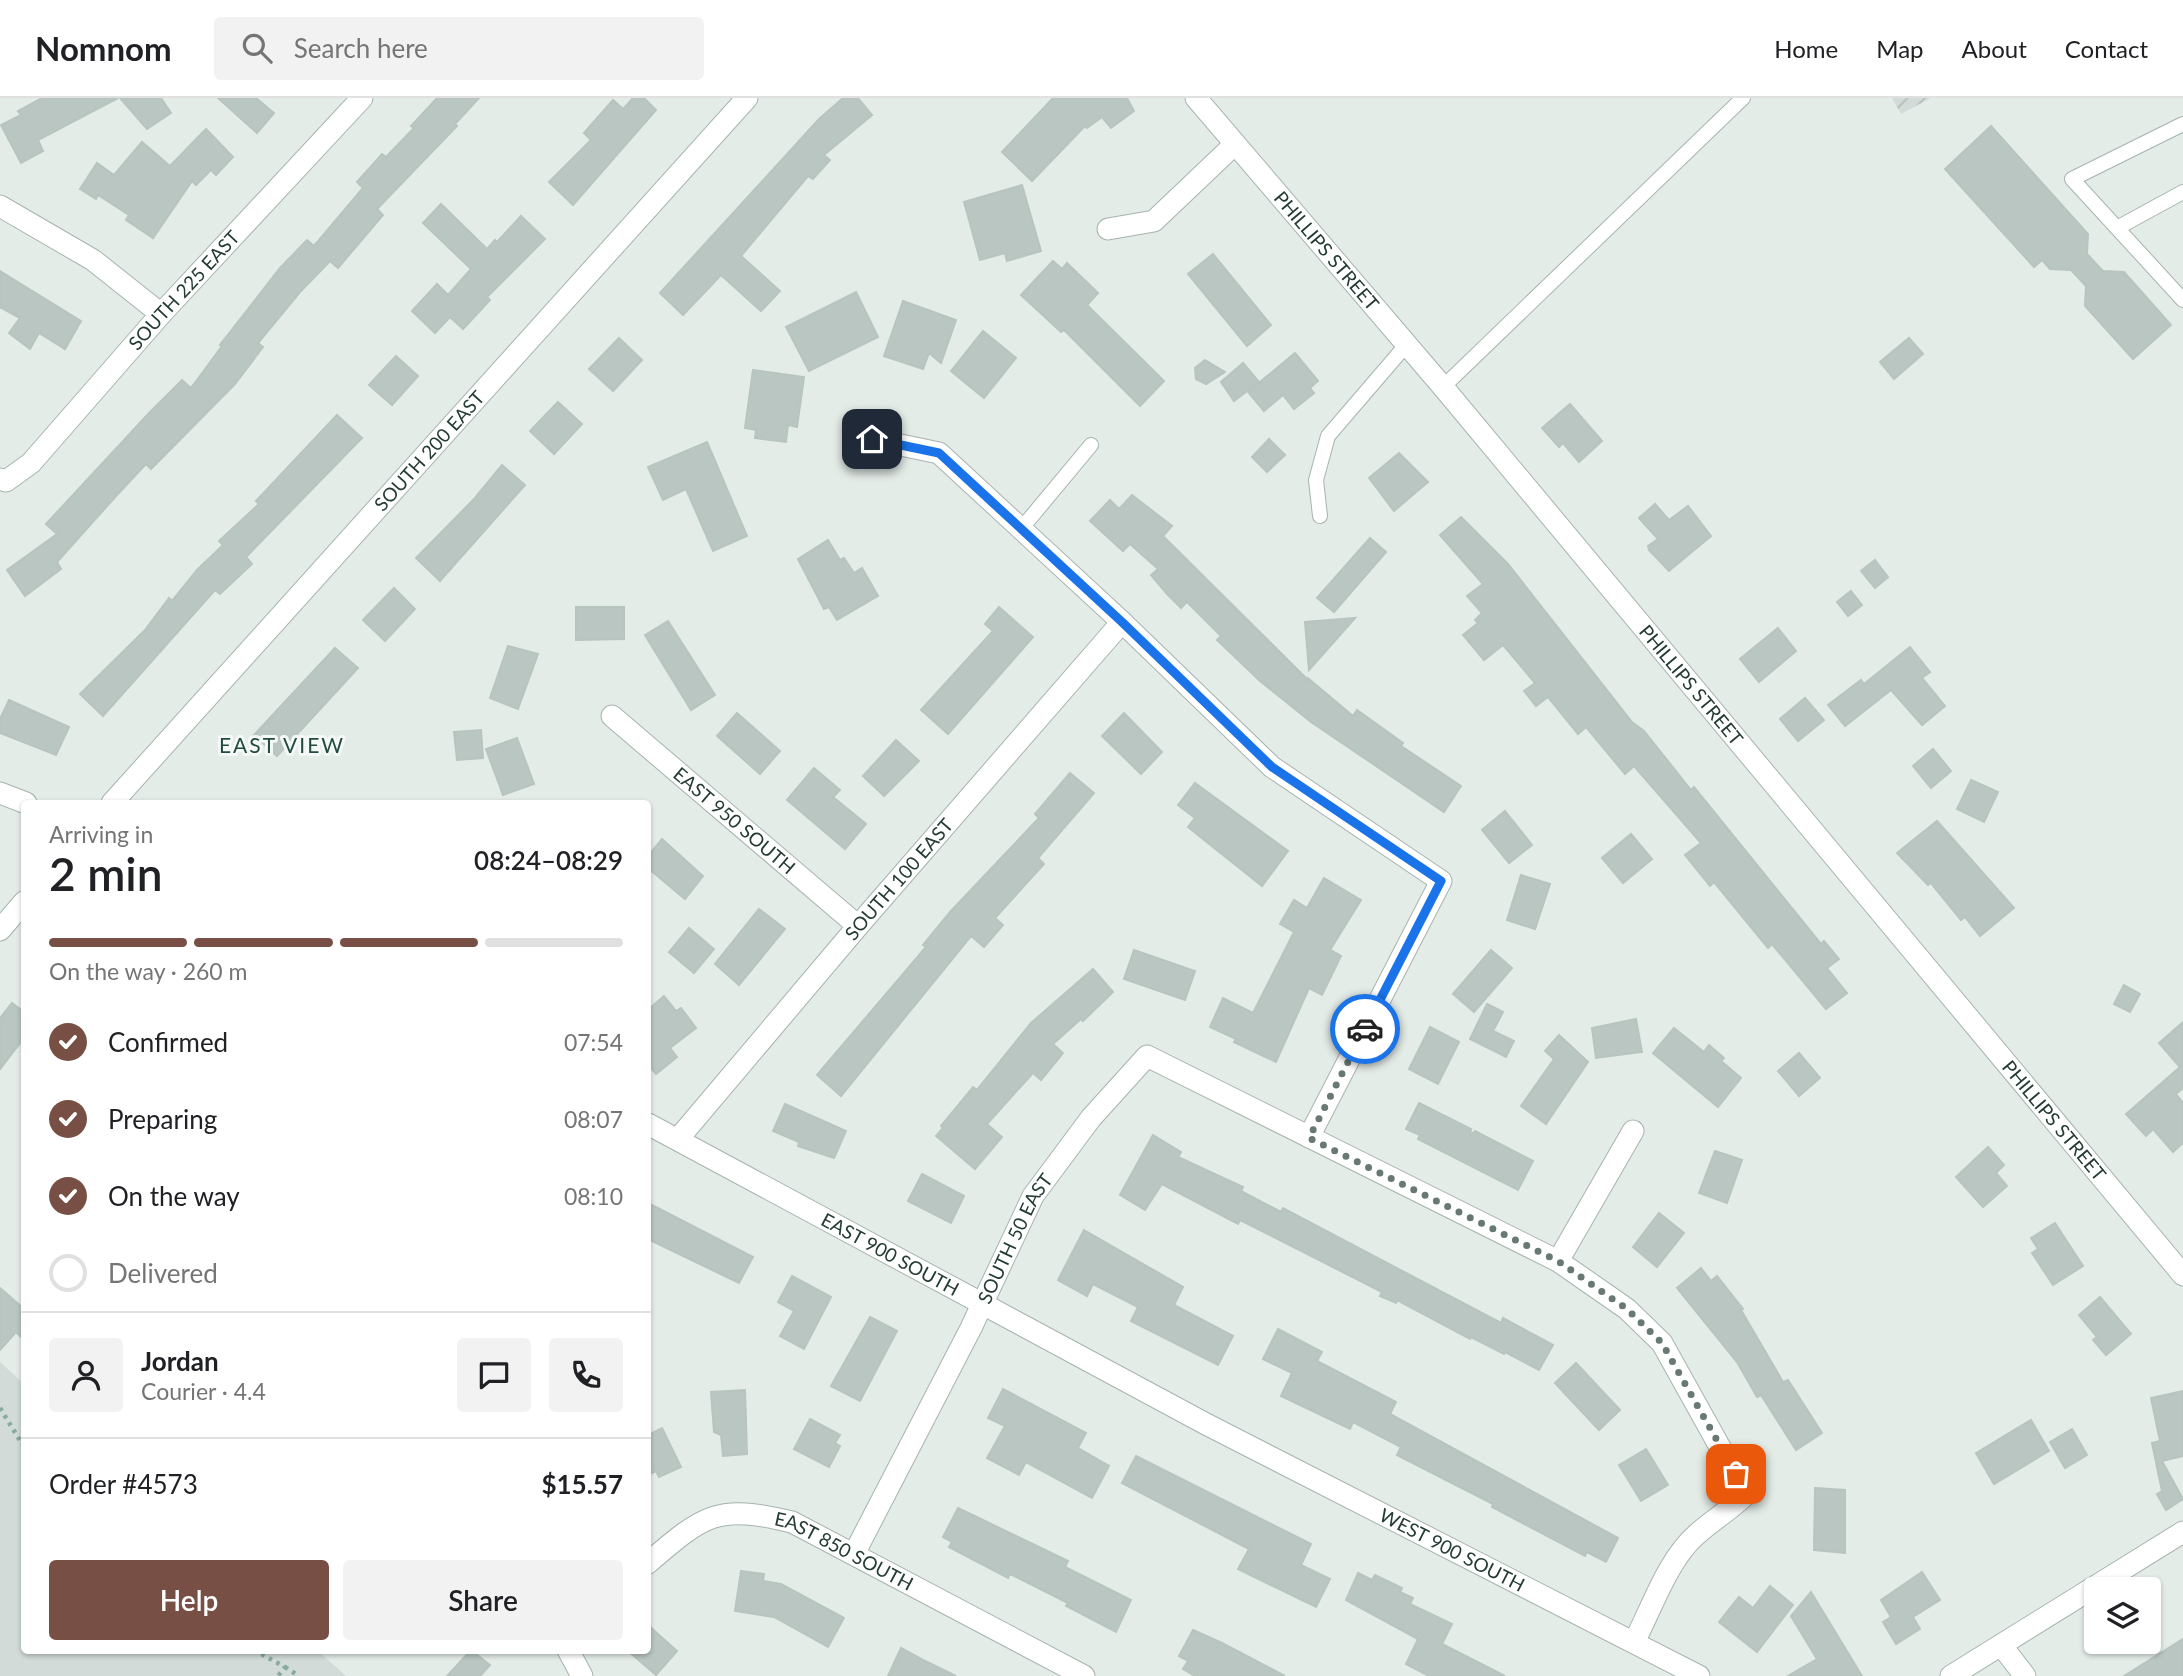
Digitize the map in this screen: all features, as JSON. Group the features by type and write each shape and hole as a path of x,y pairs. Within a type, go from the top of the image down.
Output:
{"street":[{"name":"SOUTH 225 EAST","path":"3,480 31,463 162,314 362,98"},
{"name":"SOUTH 200 EAST","path":"115,800 747,98"},
{"name":"PHILLIPS STREET","path":"1196,98 1407,344 2183,1275"},
{"path":"1108,229 1154,221 1236,144"},
{"path":"0,206 93,260 162,314"},
{"path":"872,439 939,453 1122,622 1272,767 1441,881 1309,1138 1558,1261 1627,1309 1662,1343 1746,1494 1729,1512 1696,1535 1679,1556 1634,1642"},
{"name":"SOUTH 100 EAST","path":"678,1139 858,926 1122,622"},
{"name":"EAST 950 SOUTH","path":"611,716 858,926"},
{"path":"0,793 21,801"},
{"path":"0,930 21,906"},
{"name":"SOUTH 50 EAST","path":"855,1552 982,1305 1033,1196 1091,1118 1147,1056 1309,1138"},
{"name":"EAST 900 SOUTH","path":"651,1126 1206,1424"},
{"path":"1558,1261 1633,1131"},
{"name":"WEST 900 SOUTH","path":"1206,1424 1699,1676"},
{"name":"EAST 850 SOUTH","path":"651,1561 696,1525 716,1515 750,1512 792,1522 855,1552 1084,1676"},
{"path":"1951,1676 2183,1532"},
{"path":"2001,1645 2025,1676"},
{"path":"570,1654 582,1676"}],"lane":[{"path":"1443,387 1743,98"},
{"path":"2183,124 2073,179 2183,300"},
{"path":"2117,228 2183,192"},
{"path":"1320,516 1316,480 1328,436 1407,344"},
{"path":"1022,528 1091,445"}],"path":[{"path":"0,1408 21,1442"},
{"path":"261,1654 299,1676"},
{"path":"278,1676 285,1667"}],"shaded area":[{"path":"1892,98 1931,98 1901,114"},
{"path":"0,1362 21,1381 21,1654 321,1654 346,1676 0,1676"}],"building":[{"path":"42,98 118,98 38,140 43,151 21,163 1,125 21,115 18,111"},
{"path":"120,98 161,98 171,113 147,129"},
{"path":"218,98 256,98 274,113 257,133"},
{"path":"437,98 479,98 455,124 457,126 377,209 383,215 338,268 330,261 300,292 258,343 263,347 235,384 151,469 146,464 57,562 61,569 25,596 7,570 57,534 46,524 182,380 191,388 222,346 220,345 280,268 307,240 314,246 363,188 357,182 382,154 386,157 414,128 411,126"},
{"path":"633,98 644,98 656,110 573,205 549,182 591,140 584,133 613,100 623,109"},
{"path":"843,98 858,98 872,115 824,155 830,160 813,179 808,176 741,256 780,291 761,311 721,275 683,315 660,293 819,119"},
{"path":"1053,98 1127,98 1134,111 1111,128 1102,117 1087,128 1085,126 1032,181 1002,152"},
{"path":"1991,126 2088,234 2087,254 2103,271 2124,272 2171,325 2133,359 2085,306 2086,286 2071,270 2050,269 2042,260 2034,267 1945,169"},
{"path":"206,129 233,157 216,175 211,170 196,185 192,181 153,238 126,220 129,215 98,195 96,199 80,189 97,163 114,175 142,142 170,166"},
{"path":"1022,185 1041,251 1007,261 1005,253 980,260 964,202"},
{"path":"441,204 487,249 521,216 545,239 487,297 490,300 463,329 450,317 435,333 412,311 437,284 448,295 471,269 423,223"},
{"path":"1213,254 1271,325 1247,346 1188,274"},
{"path":"1053,261 1062,269 1067,263 1098,293 1087,305 1164,381 1140,406 1064,330 1061,332 1021,295"},
{"path":"0,271 81,321 65,349 39,333 30,349 9,333 20,318 0,307"},
{"path":"856,292 878,337 809,371 786,327"},
{"path":"903,301 956,320 941,363 929,353 923,369 884,356"},
{"path":"983,331 1016,358 984,398 951,371"},
{"path":"619,338 642,360 613,391 589,369"},
{"path":"1909,338 1923,354 1894,379 1880,362"},
{"path":"1295,353 1318,381 1310,388 1314,393 1294,409 1283,395 1264,411 1248,392"},
{"path":"396,356 418,376 392,405 369,385"},
{"path":"1205,360 1225,372 1206,384 1196,379 1195,368"},
{"path":"1243,363 1259,382 1234,401 1221,382"},
{"path":"753,370 804,377 797,427 788,425 786,442 755,438 756,430 745,428"},
{"path":"558,402 582,424 554,454 530,431"},
{"path":"1570,404 1602,441 1579,462 1563,443 1559,447 1542,428"},
{"path":"337,415 362,438 246,557 252,564 220,594 215,590 103,716 80,694 145,630 169,598 172,601 197,570 223,545 219,541 259,504 256,501"},
{"path":"1269,439 1285,455 1267,472 1252,457"},
{"path":"707,442 747,536 713,551 686,489 663,500 648,467"},
{"path":"1399,453 1428,482 1394,511 1369,478"},
{"path":"502,465 525,485 440,581 416,558 475,498"},
{"path":"1132,495 1172,526 1163,536 1310,682 1309,679 1353,716 1357,710 1403,743 1401,746 1461,786 1444,812 1311,722 1260,681 1217,640 1221,636 1187,602 1181,608 1167,594 1151,575 1158,569 1130,544 1123,551 1090,521 1110,500 1119,509"},
{"path":"1655,504 1669,520 1688,506 1711,536 1669,571 1649,550 1648,546 1658,539 1639,518"},
{"path":"1461,517 1508,564 1632,722 1644,731 1691,790 1694,787 1821,944 1824,941 1839,959 1827,968 1847,993 1826,1009 1772,944 1768,948 1714,882 1710,886 1685,855 1701,843 1634,766 1625,774 1586,727 1578,734 1548,697 1536,706 1524,691 1535,683 1503,645 1484,660 1463,635 1478,623 1475,620 1482,613 1467,596 1483,584 1440,535"},
{"path":"1370,538 1386,552 1334,612 1317,598"},
{"path":"828,540 840,560 844,558 854,573 862,568 878,596 837,620 829,607 824,609 798,559"},
{"path":"1875,560 1888,577 1875,588 1861,571"},
{"path":"394,588 415,609 385,641 363,620"},
{"path":"1851,591 1862,605 1848,616 1837,602"},
{"path":"576,607 624,607 624,639 576,640"},
{"path":"999,607 1033,637 948,734 921,710 993,631 985,624"},
{"path":"1355,618 1309,670 1305,622"},
{"path":"668,621 715,695 691,710 645,635"},
{"path":"1778,628 1796,651 1759,682 1740,659"},
{"path":"508,646 538,654 518,709 490,698"},
{"path":"1910,647 1930,672 1922,678 1945,706 1922,725 1891,690 1845,726 1828,705 1861,680 1864,684"},
{"path":"335,648 358,668 277,756 254,735"},
{"path":"1805,698 1824,720 1798,741 1780,719"},
{"path":"9,700 69,727 56,755 0,733 0,719"},
{"path":"737,713 780,751 760,774 717,736"},
{"path":"1124,713 1162,752 1141,774 1102,736"},
{"path":"481,730 483,758 457,760 454,732"},
{"path":"517,738 534,784 503,795 486,749"},
{"path":"896,740 919,761 884,796 863,776"},
{"path":"1933,749 1951,771 1931,788 1913,766"},
{"path":"814,768 840,790 833,797 866,824 845,849 787,800"},
{"path":"1070,773 1094,793 1038,858 1044,864 995,918 1003,925 984,947 971,936 841,1096 817,1075 926,947 923,945 950,912 1039,818 1035,814"},
{"path":"1971,780 1998,792 1984,822 1957,809"},
{"path":"1195,783 1288,851 1262,886 1188,827 1195,818 1178,805"},
{"path":"1505,811 1532,845 1509,863 1482,830"},
{"path":"1937,821 2014,908 1980,936 1965,917 1961,920 1931,883 1928,885 1897,853"},
{"path":"1631,834 1652,859 1623,883 1602,858"},
{"path":"662,839 703,876 685,899 651,871 651,852"},
{"path":"1521,875 1550,884 1535,929 1507,920"},
{"path":"1324,878 1361,900 1330,950 1341,956 1322,995 1309,988 1276,1062 1210,1027 1223,998 1253,1013 1294,932 1280,924 1294,900 1307,908"},
{"path":"759,909 785,929 739,985 715,964"},
{"path":"689,928 714,949 694,973 669,952"},
{"path":"1134,950 1195,971 1185,1000 1124,979"},
{"path":"1491,950 1512,968 1474,1012 1453,994"},
{"path":"1093,969 1113,992 1083,1021 1081,1019 1053,1044 1063,1053 1041,1080 1033,1073 987,1124 1002,1137 975,1169 936,1136 943,1128 941,1126 973,1087 977,1090 1031,1023"},
{"path":"2124,985 2140,994 2130,1012 2114,1004"},
{"path":"664,996 676,1011 681,1008 696,1028 670,1048 677,1057 656,1074 651,1068 651,1007"},
{"path":"12,1003 21,1010 21,1042 0,1069 0,1018"},
{"path":"1487,1004 1503,1012 1493,1031 1514,1041 1506,1057 1470,1039"},
{"path":"1636,1019 1642,1052 1596,1058 1592,1028"},
{"path":"2183,1022 2183,1088 2176,1094 2183,1103 2183,1143 2173,1152 2153,1129 2146,1136 2126,1114 2180,1067 2159,1043"},
{"path":"1430,1027 1459,1042 1438,1084 1409,1069"},
{"path":"1674,1028 1704,1052 1709,1045 1724,1058 1721,1061 1741,1078 1718,1107 1653,1053"},
{"path":"1559,1035 1588,1062 1546,1124 1521,1106 1554,1059 1545,1051"},
{"path":"1799,1053 1820,1078 1799,1096 1778,1071"},
{"path":"1419,1103 1471,1129 1470,1136 1475,1131 1533,1161 1518,1190 1418,1139 1420,1135 1406,1129"},
{"path":"785,1104 846,1131 834,1158 798,1146 799,1142 773,1131"},
{"path":"1153,1135 1181,1152 1178,1157 1243,1187 1241,1191 1281,1212 1283,1208 1501,1323 1503,1318 1553,1345 1539,1370 1505,1352 1504,1354 1471,1337 1470,1339 1397,1300 1396,1303 1380,1296 1382,1292 1240,1220 1238,1224 1162,1184 1145,1210 1120,1195"},
{"path":"1988,1147 2004,1165 1996,1173 2007,1186 1983,1207 1956,1177"},
{"path":"1715,1151 1742,1160 1727,1203 1699,1193"},
{"path":"922,1174 964,1196 951,1223 908,1201"},
{"path":"651,1205 753,1257 739,1283 651,1240"},
{"path":"1659,1213 1684,1233 1657,1267 1633,1247"},
{"path":"2055,1223 2083,1266 2053,1285 2032,1253 2038,1249 2031,1238"},
{"path":"1084,1230 1183,1287 1174,1305 1233,1336 1218,1365 1131,1321 1138,1307 1093,1284 1087,1296 1058,1280"},
{"path":"1701,1268 1711,1281 1717,1276 1743,1309 1741,1310 1783,1382 1788,1380 1822,1433 1796,1450 1761,1395 1757,1397 1737,1362 1677,1288"},
{"path":"792,1276 831,1297 804,1349 780,1336 794,1311 778,1302"},
{"path":"0,1288 21,1306 21,1337 16,1332 0,1350"},
{"path":"2100,1297 2131,1334 2106,1355 2093,1340 2097,1337 2079,1315"},
{"path":"870,1317 897,1331 860,1401 831,1386"},
{"path":"1278,1329 1322,1352 1317,1361 1396,1402 1390,1414 1618,1538 1606,1562 1587,1552 1585,1556 1492,1507 1493,1504 1397,1455 1401,1447 1353,1422 1350,1429 1281,1396 1292,1373 1263,1359"},
{"path":"1576,1363 1620,1410 1599,1430 1555,1383"},
{"path":"1003,1389 1086,1433 1078,1448 1109,1466 1092,1498 1026,1462 1019,1475 987,1458 1005,1426 988,1418"},
{"path":"745,1390 747,1454 723,1456 721,1435 714,1432 711,1392"},
{"path":"2183,1391 2183,1456 2162,1461 2183,1499 2166,1510 2157,1494 2162,1491 2152,1443 2160,1441 2151,1398"},
{"path":"810,1419 840,1435 835,1443 840,1446 829,1467 794,1449"},
{"path":"2031,1420 2049,1451 1994,1484 1976,1453"},
{"path":"662,1428 681,1467 659,1477 656,1471 651,1474 651,1434"},
{"path":"2072,1429 2087,1455 2065,1468 2050,1442"},
{"path":"1646,1449 1668,1485 1641,1501 1619,1465"},
{"path":"1136,1456 1311,1544 1301,1565 1330,1579 1316,1607 1238,1569 1249,1549 1122,1483"},
{"path":"1815,1488 1845,1490 1845,1553 1814,1550"},
{"path":"958,1508 1068,1561 1065,1567 1131,1600 1116,1632 1066,1606 1068,1603 1010,1574 1008,1578 949,1547 952,1542 943,1537"},
{"path":"741,1571 764,1574 763,1581 781,1584 844,1618 828,1647 774,1617 735,1611"},
{"path":"1922,1572 1940,1600 1913,1617 1920,1629 1896,1644 1883,1622 1891,1617 1881,1600"},
{"path":"1358,1573 1372,1580 1375,1575 1402,1588 1400,1592 1413,1598 1410,1604 1452,1624 1442,1644 1505,1676 1429,1676 1406,1664 1418,1639 1346,1600"},
{"path":"1770,1586 1793,1605 1757,1652 1719,1622 1739,1597 1753,1608"},
{"path":"1811,1592 1862,1676 1788,1676 1817,1659 1791,1616"},
{"path":"651,1628 677,1651 656,1675 632,1654 651,1654"},
{"path":"1193,1630 1285,1676 1195,1676 1183,1669 1188,1661 1179,1656"},
{"path":"2183,1639 2183,1676 2124,1676 2161,1654"},
{"path":"901,1648 923,1660 956,1676 888,1676"},
{"path":"467,1654 476,1654 490,1665 480,1676 447,1676"}],"way so far":[{"path":"1365,1029 1309,1138 1558,1261 1627,1309 1662,1343 1736,1474"}],"district":[{"name":"EAST VIEW","path":"282,746"}],"route":[{"path":"872,439 939,453 1122,622 1272,767 1441,881 1365,1029"}]}
